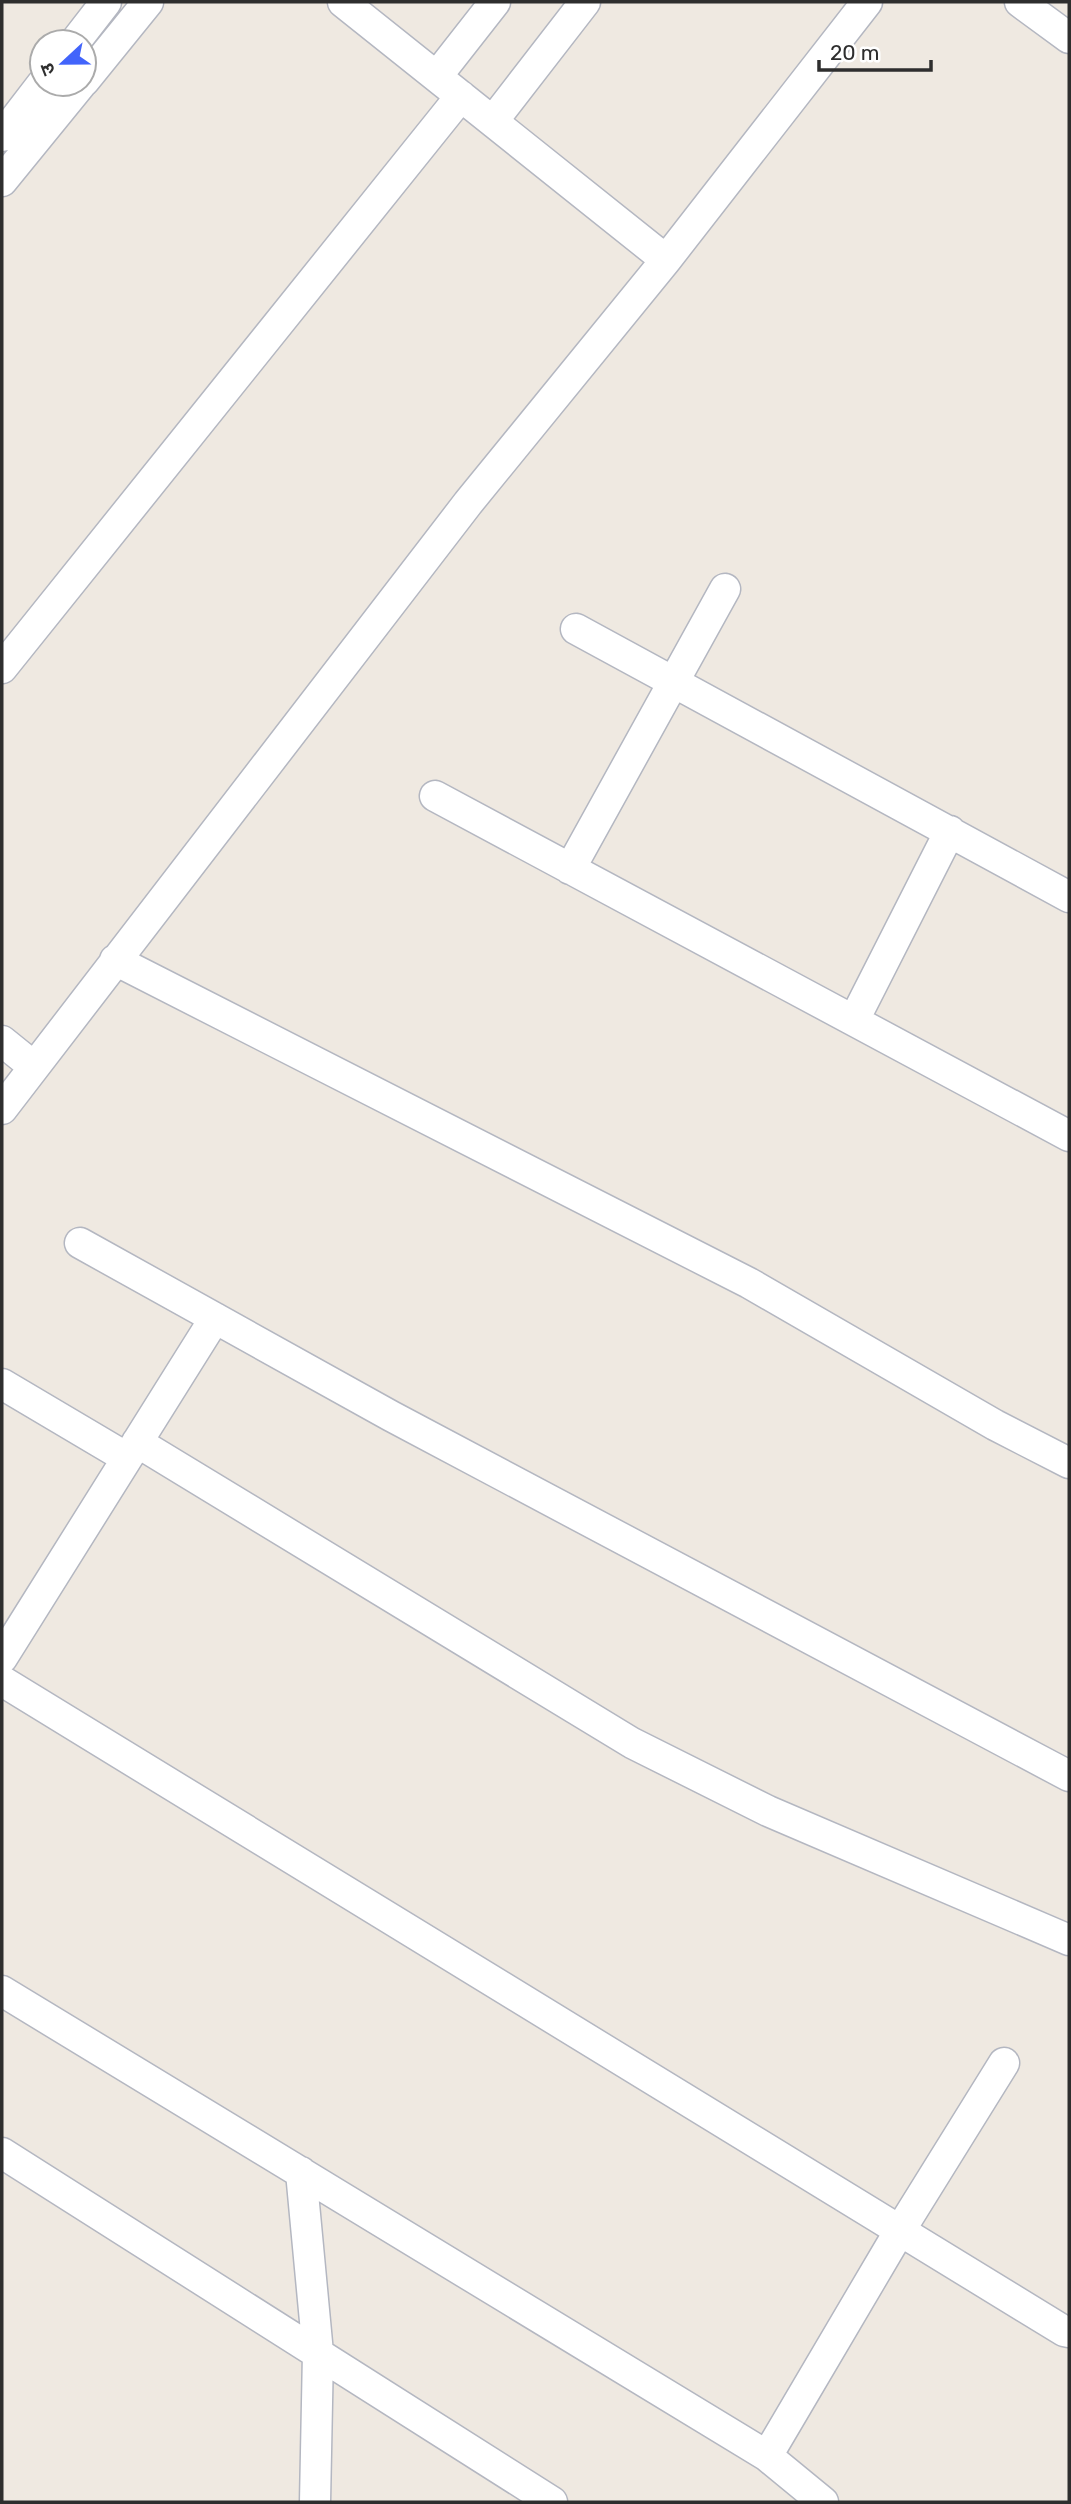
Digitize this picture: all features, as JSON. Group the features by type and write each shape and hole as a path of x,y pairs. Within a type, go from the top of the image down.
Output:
{"street":[{"path":"86,28 106,2"},
{"path":"98,64 148,2"},
{"path":"343,2 666,260"},
{"path":"493,121 585,2"},
{"path":"2,1109 460,514 666,260 867,2"},
{"path":"1020,2 1069,38"},
{"path":"437,76 486,5"},
{"path":"2,668 461,96"},
{"path":"2,136 31,98"},
{"path":"2,181 70,98"},
{"path":"570,869 725,589"},
{"path":"576,629 1069,897"},
{"path":"435,796 1069,1136"},
{"path":"854,1020 950,831"},
{"path":"115,960 749,1283 995,1425 1069,1463"},
{"path":"2,1041 33,1066"},
{"path":"80,1243 403,1422 1069,1776"},
{"path":"2,1658 215,1318"},
{"path":"2,1384 132,1450 632,1743 768,1811 1069,1940"},
{"path":"2,1681 899,2232 1069,2332"},
{"path":"2,1990 767,2456 823,2502"},
{"path":"767,2456 899,2232 1003,2063"},
{"path":"2,2153 552,2502"},
{"path":"301,2172 318,2353 316,2502"}]}
